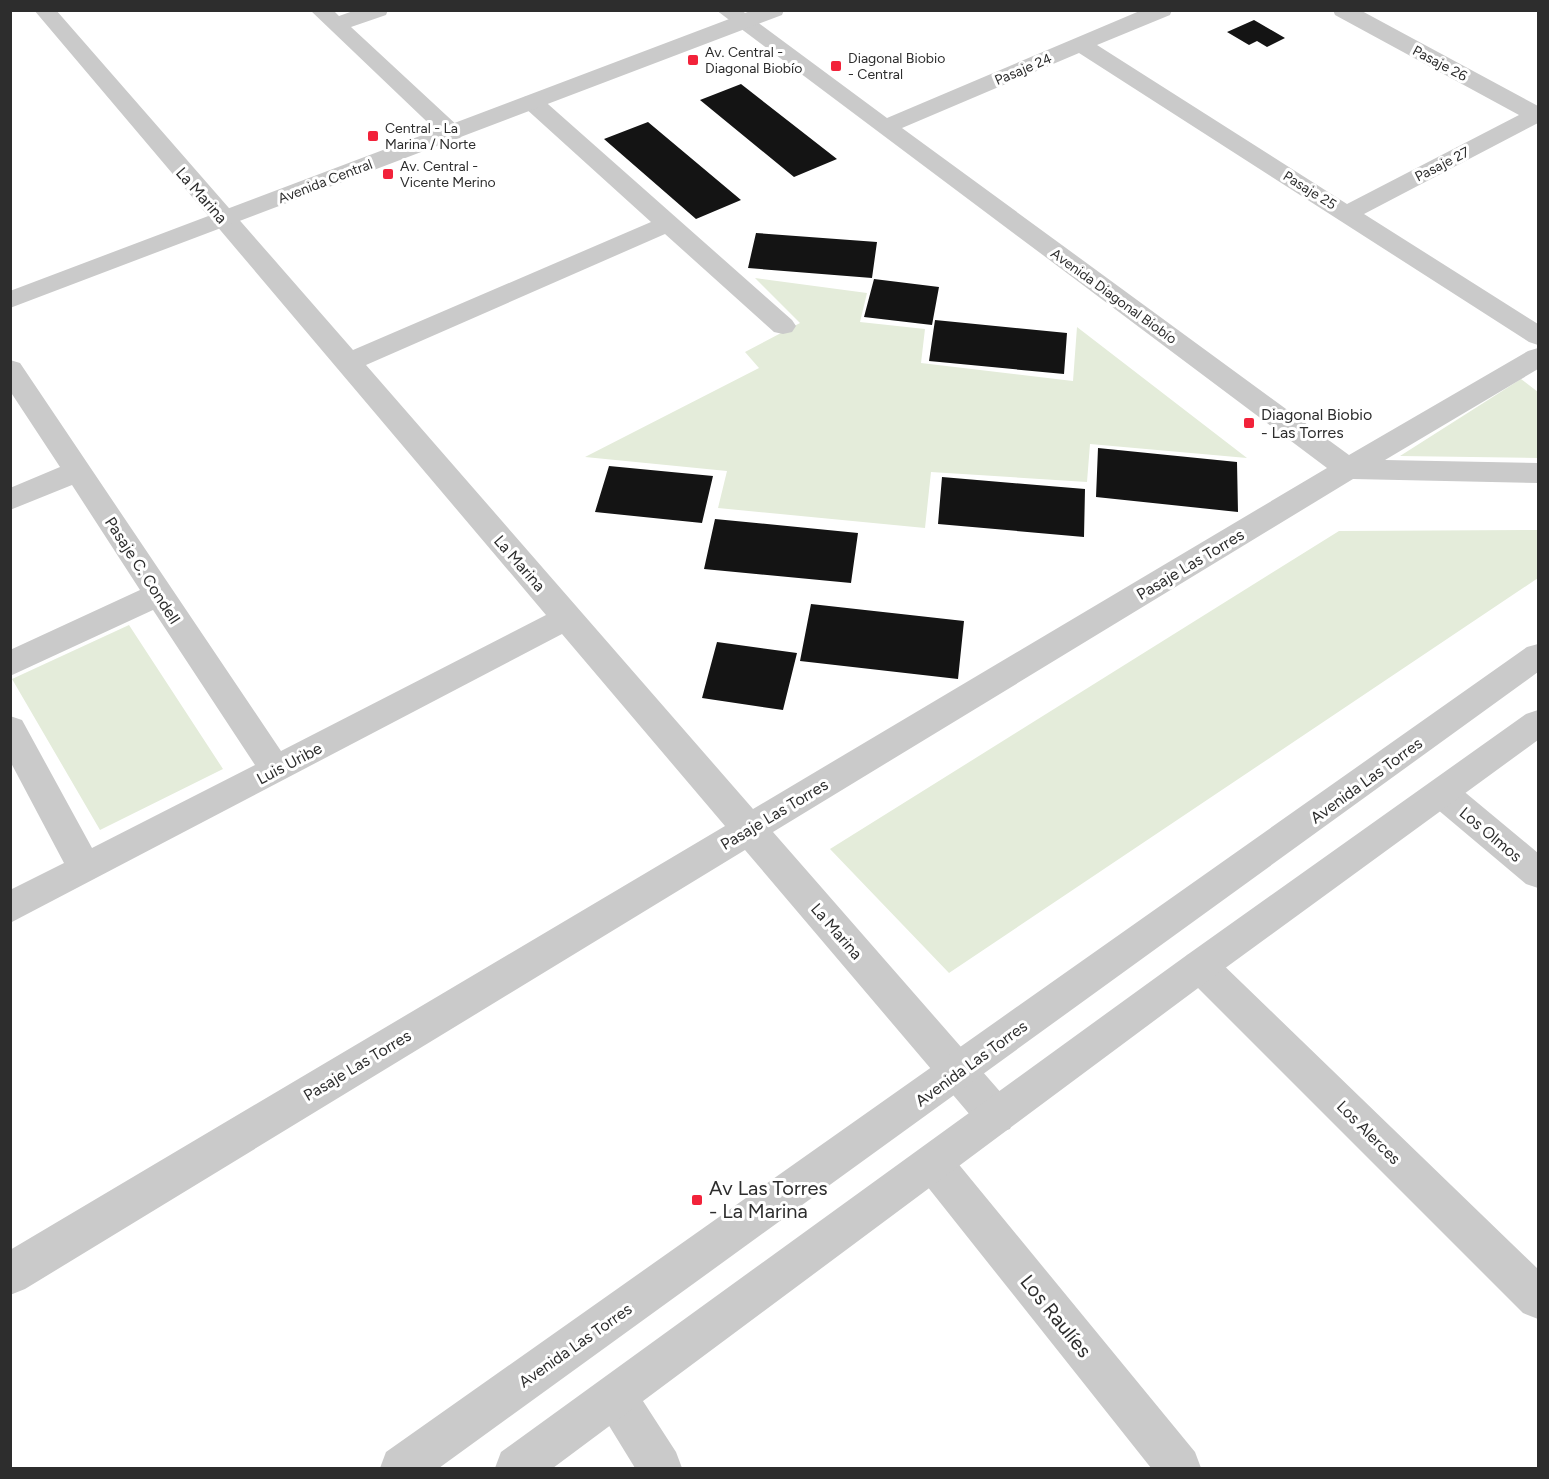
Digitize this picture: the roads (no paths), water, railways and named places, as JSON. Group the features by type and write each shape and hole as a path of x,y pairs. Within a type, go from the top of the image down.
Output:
{"street":[{"name":"La Marina","path":"44,10 996,1116"},
{"path":"328,18 378,10"},
{"name":"Avenida Central","path":"10,300 532,102 734,17 774,10"},
{"name":"Pasaje 24","path":"885,128 1161,10"},
{"name":"Pasaje 26","path":"1343,10 1538,115"},
{"name":"Avenida Diagonal Biobío","path":"734,17 1348,469"},
{"path":"328,18 452,133"},
{"name":"Pasaje 25","path":"1081,45 1539,336"},
{"path":"532,102 783,326"},
{"name":"Pasaje 27","path":"1346,214 1538,115"},
{"path":"347,363 667,224"},
{"name":"Pasaje Las Torres","path":"10,1274 1348,469 1539,357"},
{"name":"Pasaje C. Condell","path":"10,369 276,770"},
{"path":"1348,469 1539,473"},
{"path":"10,500 78,471"},
{"path":"10,664 159,594"},
{"name":"Luis Uribe","path":"10,908 567,618"},
{"name":"Avenida Las Torres","path":"402,1468 1539,656"},
{"path":"517,1468 1200,966 1539,723"},
{"path":"10,729 85,869"},
{"name":"Los Olmos","path":"1443,794 1539,873"},
{"name":"Los Alerces","path":"1200,966 1539,1299"},
{"name":"Los Raulíes","path":"933,1162 1179,1468"},
{"path":"615,1396 660,1468"}],"place":[{"name":"Av. Central - Diagonal Biobío","path":"693,60"},
{"name":"Diagonal Biobio - Central","path":"836,66"},
{"name":"Central - La Marina / Norte","path":"373,136"},
{"name":"Av. Central - Vicente Merino","path":"388,174"},
{"name":"Diagonal Biobio - Las Torres","path":"1249,423"},
{"name":"Av Las Torres - La Marina","path":"697,1200"}]}
